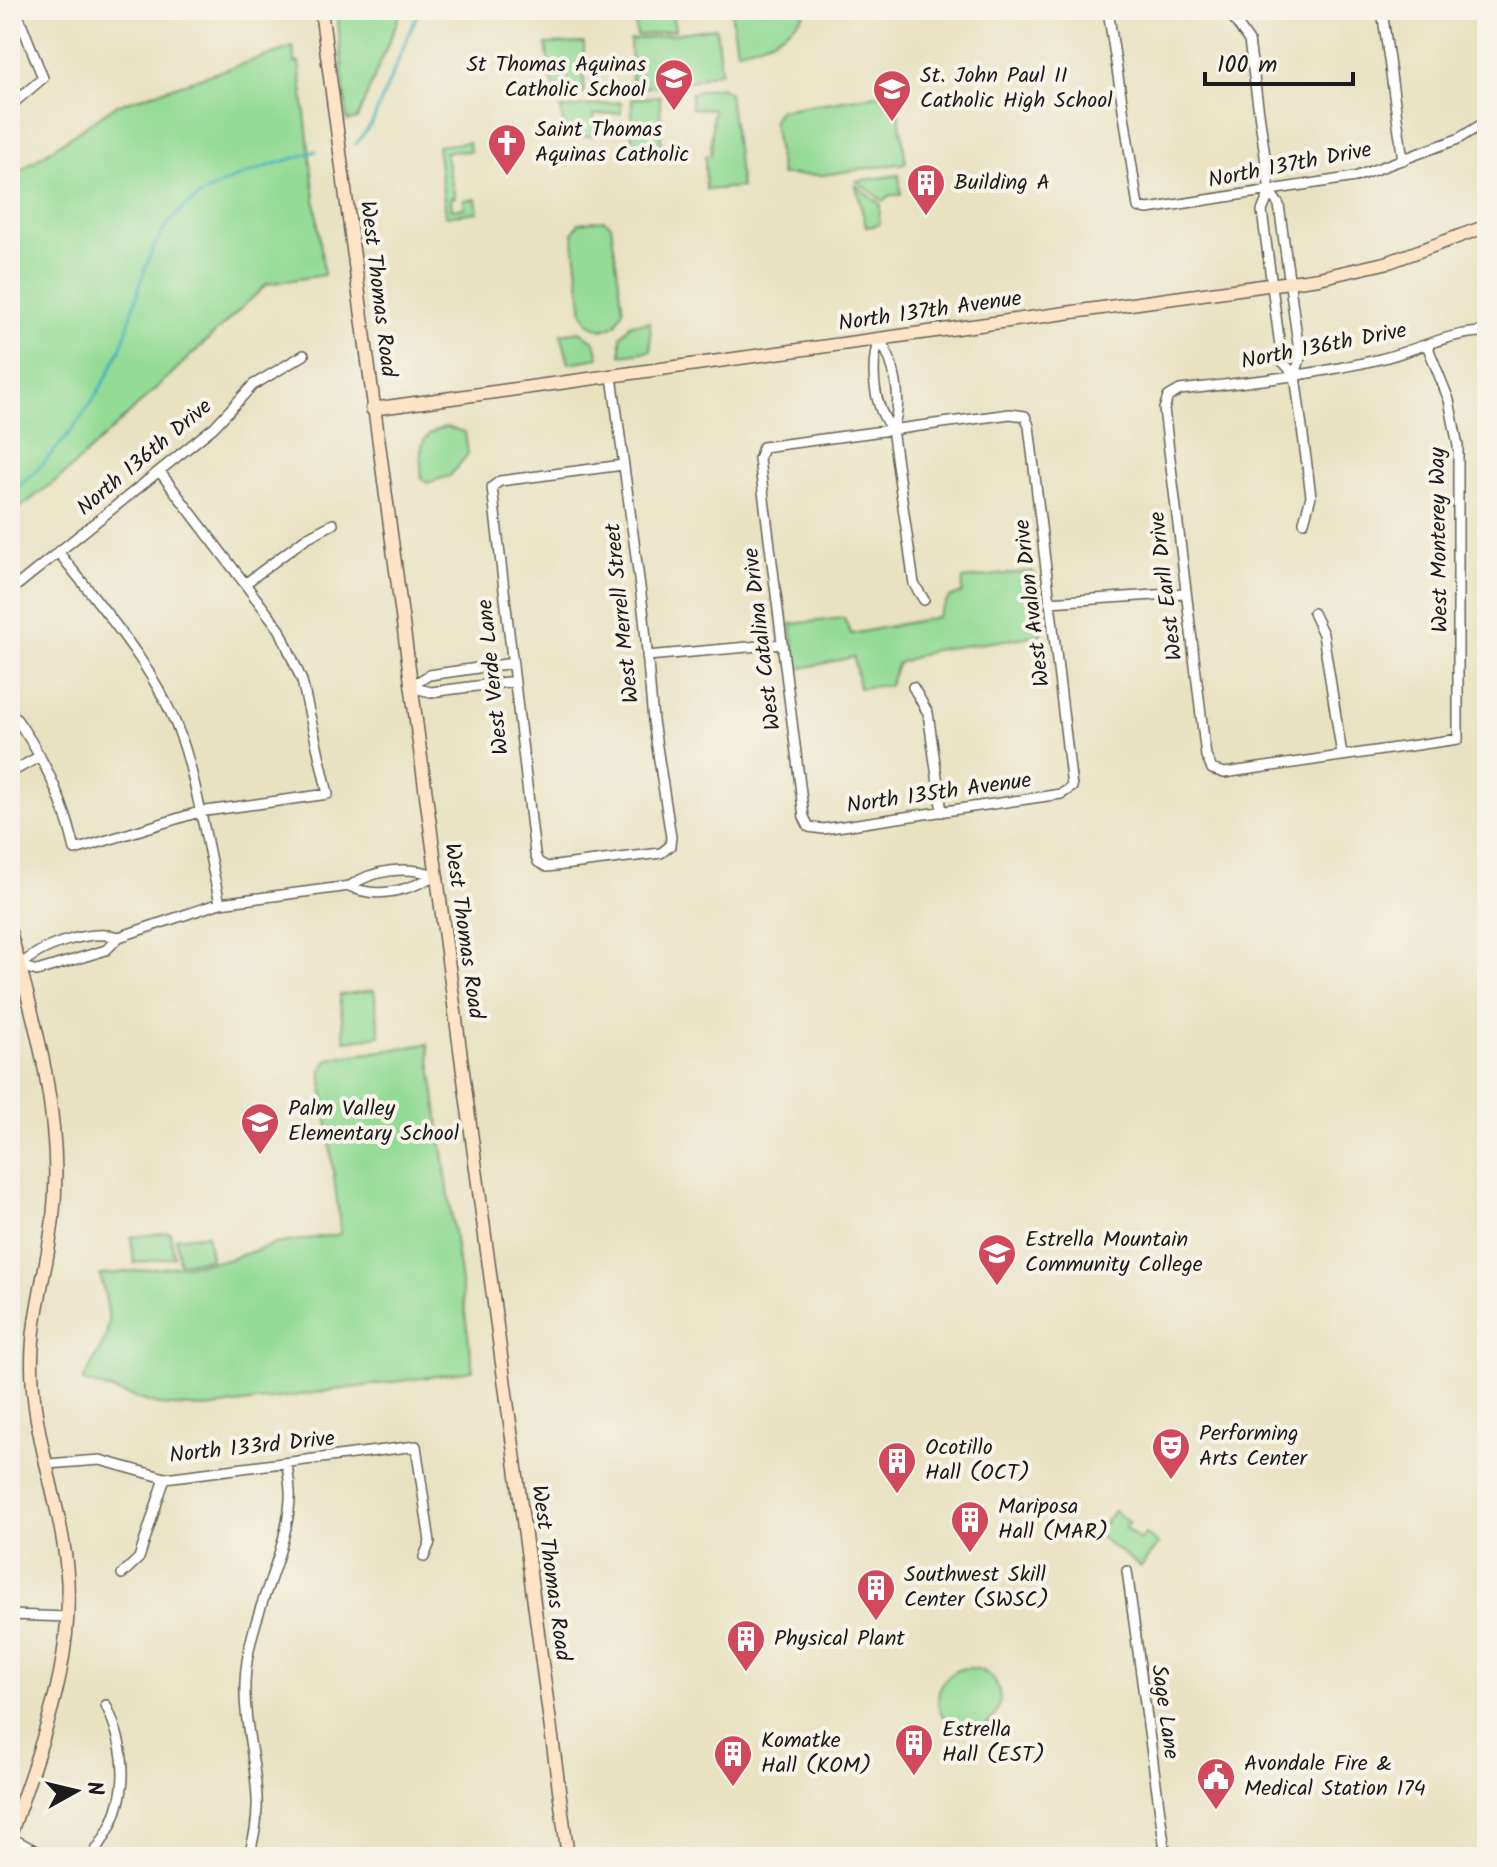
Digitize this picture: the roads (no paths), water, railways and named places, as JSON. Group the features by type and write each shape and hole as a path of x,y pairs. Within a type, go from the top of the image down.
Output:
{"street":[{"path":"10,106 43,78 16,10"},
{"name":"West Thomas Road","path":"321,10 568,1857"},
{"name":"North 137th Drive","path":"1108,10 1138,207 1148,209 1355,177 1458,139 1487,121"},
{"path":"1382,10 1403,160"},
{"path":"1231,15 1249,41 1270,192 1279,205 1300,359 1295,375 1311,496 1304,522"},
{"path":"1270,192 1262,211 1282,361 1295,375"},
{"name":"North 137th Avenue","path":"372,409 1289,282 1389,262 1487,226"},
{"name":"North 136th Drive","path":"1168,397 1180,390 1295,375 1381,359 1461,334 1487,332"},
{"path":"879,339 873,358 881,416 892,429"},
{"path":"879,339 890,354 898,415 892,429 914,584 924,600"},
{"name":"West Monterey Way","path":"1342,755 1458,739 1458,446 1449,400 1427,345"},
{"name":"North 136th Drive","path":"10,591 214,427 253,385 304,355"},
{"name":"West Merrell Street","path":"538,862 553,867 661,853 670,846 612,376"},
{"name":"West Earll Drive","path":"1168,397 1164,409 1185,593 1206,756 1212,769 1224,773 1342,755"},
{"name":"West Avalon Drive","path":"892,429 1010,414 1025,416 1072,787"},
{"name":"West Catalina Drive","path":"809,827 804,817 759,459 763,447 892,429"},
{"name":"West Verde Lane","path":"538,862 517,730 515,681 492,487 500,481 623,465"},
{"path":"10,710 40,756 67,812 75,850 199,812 328,794 302,681 280,630 160,472"},
{"path":"246,583 306,538 333,524"},
{"path":"59,553 113,621 158,688 188,758 220,903"},
{"path":"1049,602 1185,593"},
{"path":"1313,613 1323,634 1342,755"},
{"path":"647,656 782,644"},
{"path":"410,687 429,675 513,663"},
{"path":"410,687 431,692 515,681"},
{"path":"913,687 928,713 942,812"},
{"path":"10,773 40,756"},
{"name":"North 135th Avenue","path":"809,827 823,829 1061,794 1072,787"},
{"path":"20,966 37,971 106,950 119,937 220,903 350,886 365,875 413,869 435,875"},
{"path":"350,886 364,894 390,891 415,887 435,875"},
{"path":"10,932 41,1051 54,1145 53,1217 35,1323 32,1363 47,1464 63,1542 68,1617 63,1672 10,1836 47,1857"},
{"path":"20,966 32,954 102,932 119,937"},
{"name":"North 133rd Drive","path":"47,1464 100,1460 165,1478 416,1446 430,1542 424,1557"},
{"path":"248,1857 258,1831 260,1802 245,1685 248,1654 282,1543 290,1500 287,1463"},
{"path":"122,1574 139,1558 165,1478"},
{"name":"Sage Lane","path":"1127,1571 1166,1857"},
{"path":"10,1615 68,1617"},
{"path":"91,1857 112,1827 123,1783 117,1729 106,1705"}],"waterway":[{"path":"356,144 372,123 419,10"},
{"path":"10,493 57,448 98,392 125,336 155,245 177,214 191,202 225,183 316,151"}],"place":[{"name":"St Thomas Aquinas Catholic School","path":"674,112"},
{"name":"St. John Paul II Catholic High School","path":"892,123"},
{"name":"Saint Thomas Aquinas Catholic","path":"507,177"},
{"name":"Building A","path":"926,217"},
{"name":"Palm Valley Elementary School","path":"260,1156"},
{"name":"Estrella Mountain Community College","path":"997,1287"},
{"name":"Performing Arts Center","path":"1171,1481"},
{"name":"Ocotillo Hall (OCT)","path":"897,1495"},
{"name":"Mariposa Hall (MAR)","path":"970,1554"},
{"name":"Southwest Skill Center (SWSC)","path":"876,1622"},
{"name":"Physical Plant","path":"746,1673"},
{"name":"Estrella Hall (EST)","path":"914,1777"},
{"name":"Komatke Hall (KOM)","path":"733,1788"},
{"name":"Avondale Fire & Medical Station 174","path":"1216,1811"}]}
